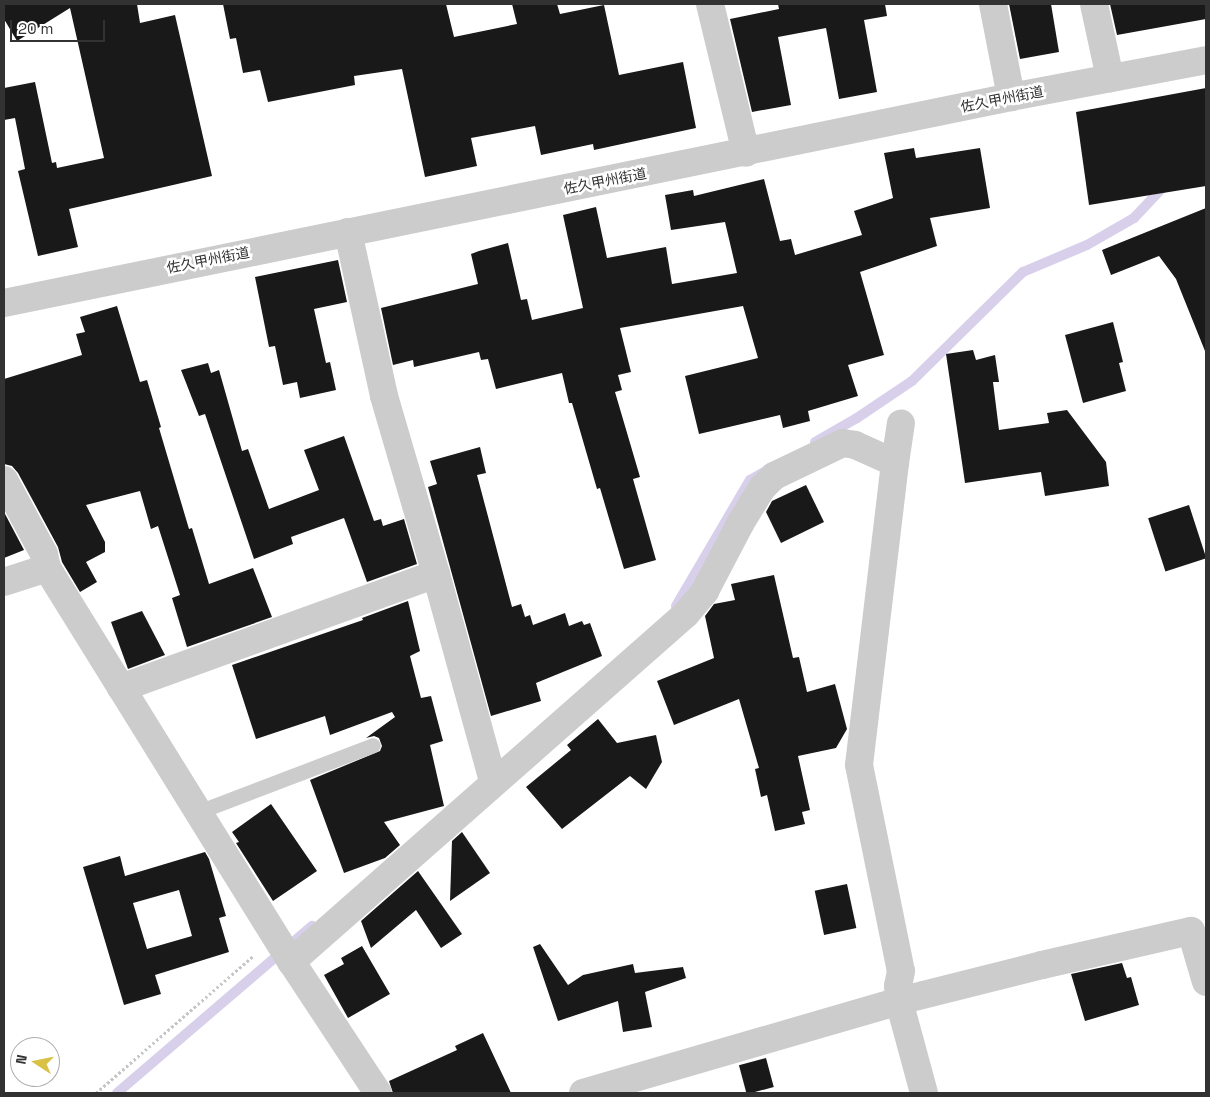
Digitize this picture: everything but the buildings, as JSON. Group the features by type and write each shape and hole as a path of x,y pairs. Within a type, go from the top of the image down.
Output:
{"street":[{"path":"710,4 746,153"},
{"path":"993,4 1011,97"},
{"path":"1094,4 1110,78"},
{"name":"佐久甲州街道","path":"4,303 746,153 1011,97 1206,60"},
{"path":"348,232 384,396 492,774"},
{"path":"901,423 859,766 901,971 898,986 899,1001 924,1093"},
{"path":"284,949 686,614 706,591 740,524 762,488 774,476 843,443 855,445 895,463"},
{"path":"4,480 44,554 47,568 284,949 378,1093"},
{"path":"4,582 47,568"},
{"path":"121,688 436,574"},
{"path":"583,1093 899,1001 1042,965 1191,931 1206,982"}],"lane":[{"path":"198,812 373,745"}],"path":[{"path":"96,1093 284,949"}],"waterway":[{"path":"815,442 857,418 912,381 1023,272 1087,245 1134,218 1166,184"},
{"path":"676,606 750,480 764,472"},
{"path":"117,1093 312,926"}]}
